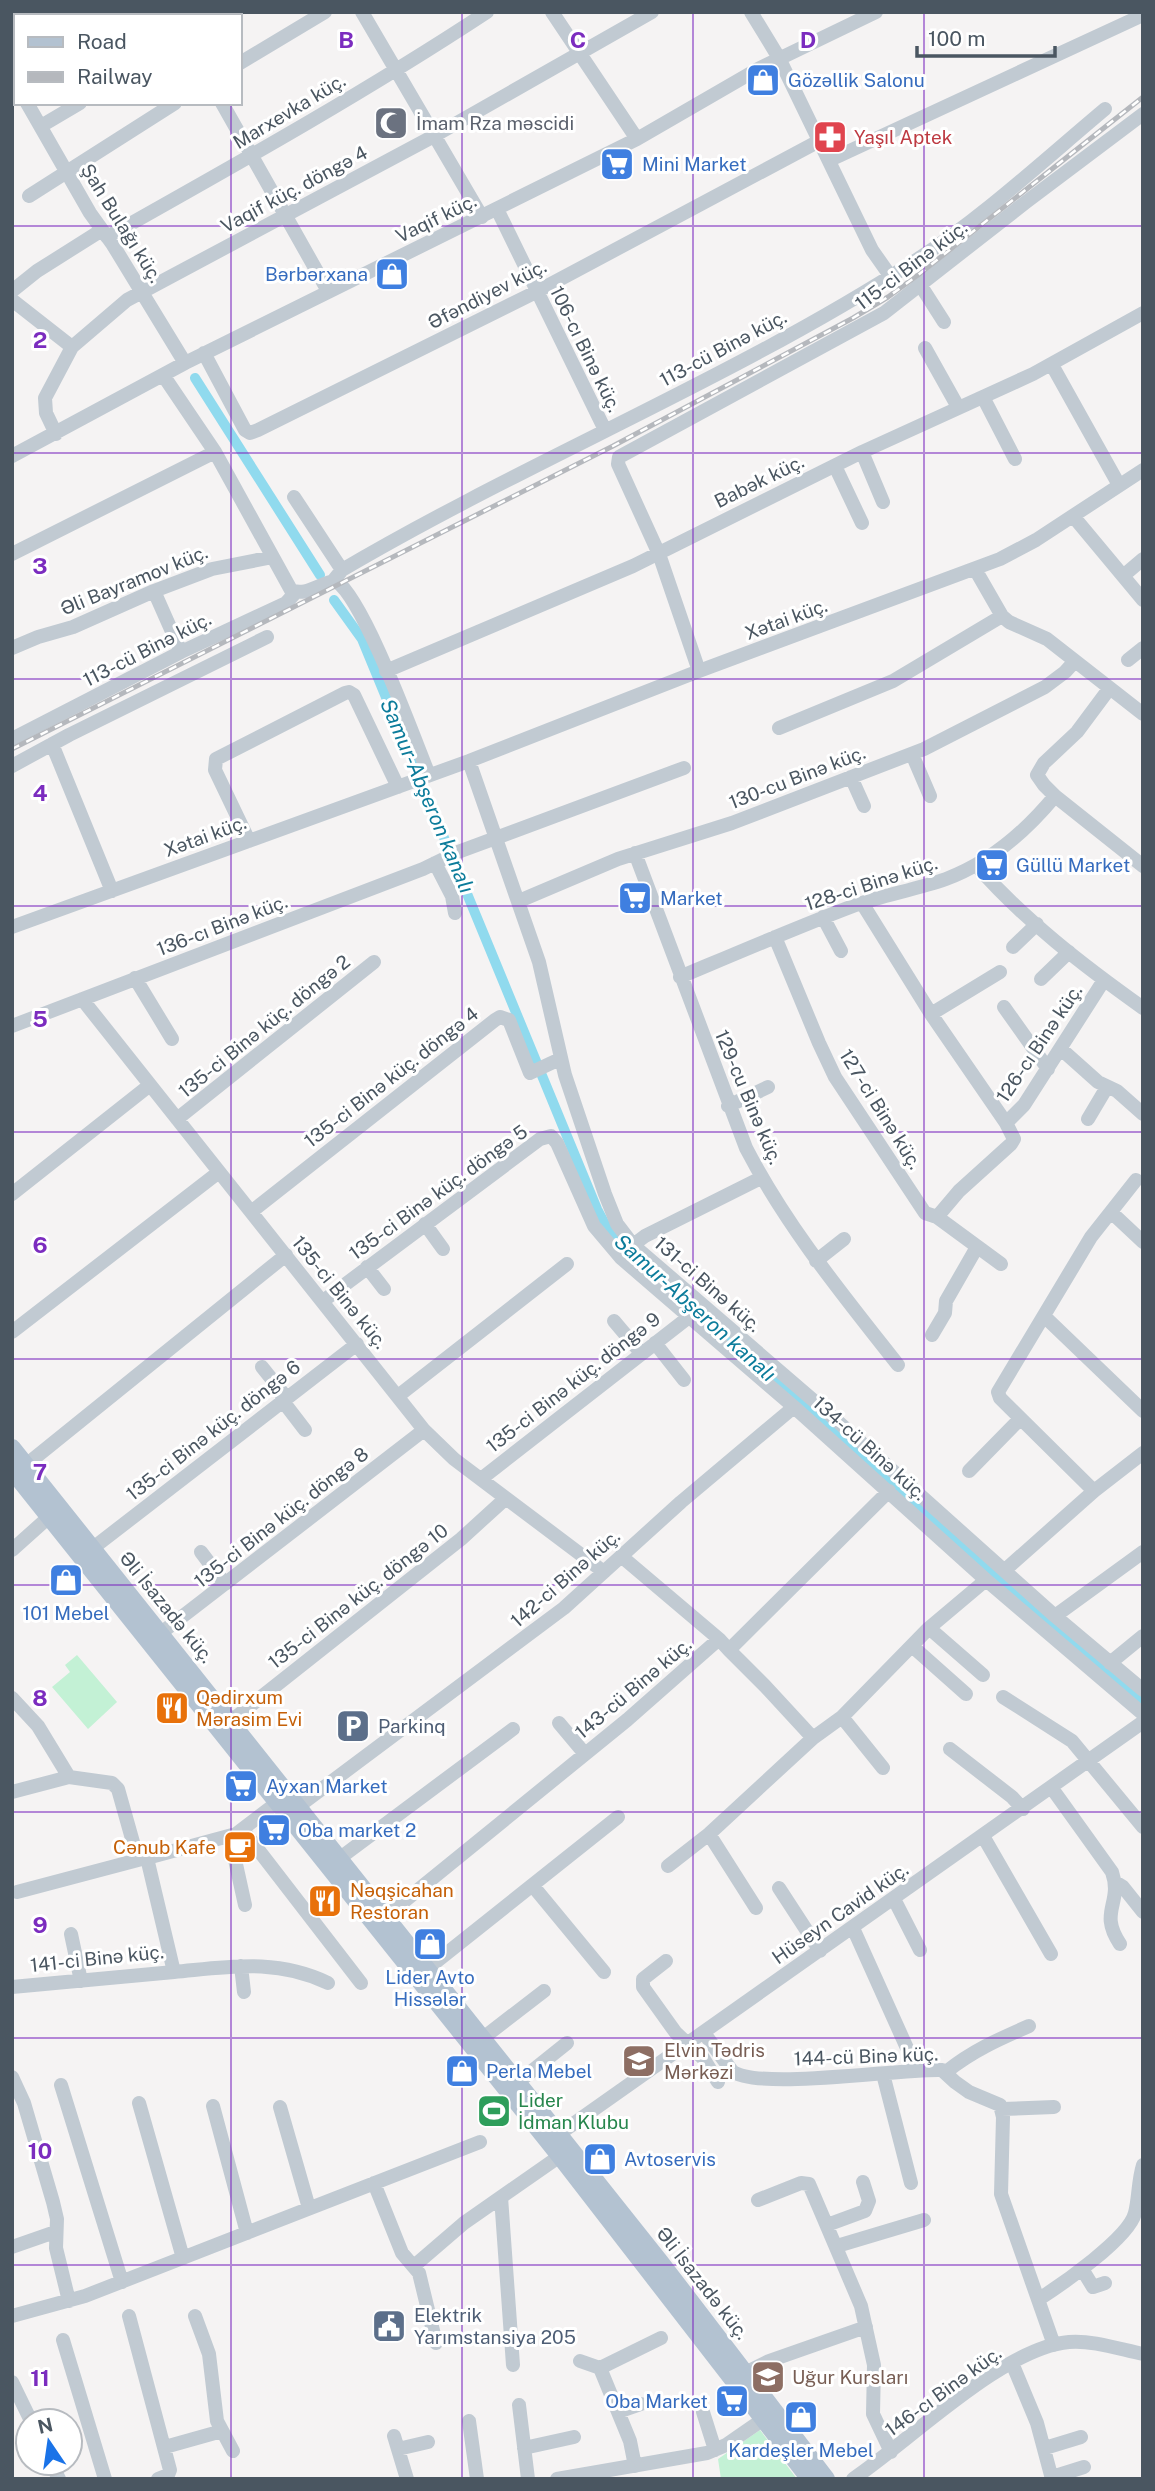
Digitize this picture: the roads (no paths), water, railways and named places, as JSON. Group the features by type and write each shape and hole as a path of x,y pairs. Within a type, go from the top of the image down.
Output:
{"main road":[{"name":"Əli İsazadə küç.","path":"12,1448 19,1468 560,2145 770,2414 826,2479"},
{"name":"Əli İsazadə küç.","path":"55,1512 93,1548 231,1721 289,1804 340,1858 517,2082 560,2145 747,2372 810,2479"}],"street":[{"path":"242,62 325,12"},
{"path":"362,12 482,217"},
{"name":"Marxevka küç.","path":"12,291 37,271 252,155 396,70 487,12"},
{"path":"552,12 637,139"},
{"name":"Vaqif küç. döngə 4","path":"72,347 127,300 434,136 652,12"},
{"path":"751,12 779,58 873,250 891,276"},
{"name":"Vaqif küç.","path":"13,453 56,434 185,363 328,291 637,139 847,18 876,12"},
{"path":"830,160 1143,15"},
{"name":"Şah Bulağı küç.","path":"28,105 185,363"},
{"path":"41,126 77,105"},
{"path":"29,196 171,105"},
{"path":"223,105 328,291"},
{"name":"113-cü Binə küç.","path":"12,739 181,652 286,603 296,592 305,592 337,575 460,503 811,323 891,276 961,230 1105,109"},
{"name":"115-ci Binə küç.","path":"659,554 618,464 619,457 884,313 1143,114"},
{"name":"Əfəndiyev küç.","path":"204,354 245,430 250,432 536,292 821,140"},
{"name":"106-cı Binə küç.","path":"497,209 605,430"},
{"path":"921,286 944,322"},
{"path":"12,300 72,347 45,398 46,413 56,434"},
{"name":"Babək küç.","path":"386,671 659,554 699,531 862,452 1052,365 1143,313"},
{"path":"925,348 958,407"},
{"path":"1052,365 1119,485"},
{"path":"163,375 215,453 288,585 296,592"},
{"path":"983,397 1015,459"},
{"path":"862,452 883,502"},
{"path":"12,554 215,453"},
{"path":"835,466 862,523"},
{"name":"Xətai küç.","path":"12,927 469,761 699,671 975,569 1017,550 1143,470"},
{"path":"294,497 354,603 386,671 429,775"},
{"path":"1073,516 1143,600"},
{"path":"659,554 699,671"},
{"name":"Əli Bayramov küç.","path":"12,648 38,637 73,628 154,591 224,565 272,557"},
{"path":"1123,576 1143,559"},
{"path":"975,569 1002,615 1009,622 1047,639 1143,714"},
{"path":"154,591 181,652"},
{"path":"779,728 892,681 1002,615"},
{"path":"12,766 267,637"},
{"path":"1128,660 1143,648"},
{"name":"130-cu Binə küç.","path":"519,901 635,853 732,823 912,754 1045,687 1075,661"},
{"path":"1109,689 1077,732 1038,771 1040,780 1055,796 1143,866"},
{"path":"249,841 215,770 216,760 345,693 354,695 405,784"},
{"path":"52,744 112,891"},
{"path":"912,754 930,796"},
{"name":"131-ci Binə küç.","path":"469,761 519,901 547,990 560,1059 613,1216 633,1245 1143,1690"},
{"name":"136-cı Binə küç.","path":"12,1026 458,852 684,768"},
{"path":"851,777 864,806"},
{"name":"128-ci Binə küç.","path":"680,977 862,903 944,880 976,865 1024,830 1055,796"},
{"name":"129-cu Binə küç.","path":"635,853 728,1106 761,1178 817,1261 898,1365"},
{"path":"440,861 452,895 455,913"},
{"path":"976,865 990,882 1037,925 1143,1008"},
{"path":"862,903 931,1014 1006,1123"},
{"path":"823,918 841,951"},
{"path":"1013,947 1037,925"},
{"name":"127-ci Binə küç.","path":"775,937 835,1077 925,1213 937,1217 1001,1264"},
{"path":"1041,979 1069,952"},
{"name":"135-ci Binə küç. döngə 2","path":"177,1119 374,962"},
{"path":"931,1014 1000,972"},
{"path":"135,978 172,1039"},
{"name":"126-cı Binə küç.","path":"937,1217 959,1191 1012,1144 1014,1139 1006,1123 1024,1105 1104,980"},
{"name":"135-ci Binə küç.","path":"82,999 424,1430 442,1449 505,1499 604,1572"},
{"path":"1004,1007 1048,1069"},
{"name":"135-ci Binə küç. döngə 4","path":"251,1212 500,1017 509,1020 530,1073 560,1059"},
{"path":"1061,1049 1098,1082 1117,1091 1143,1114"},
{"path":"12,1194 150,1085"},
{"path":"728,1106 768,1087"},
{"path":"1088,1119 1107,1087"},
{"name":"135-ci Binə küç. döngə 5","path":"323,1301 546,1136 551,1136 557,1143 582,1202"},
{"path":"12,1332 219,1172"},
{"path":"633,1245 645,1236 761,1178"},
{"path":"1094,1491 1020,1419 1000,1398 998,1392 1091,1237 1136,1180"},
{"name":"134-cü Binə küç.","path":"582,1202 594,1226 621,1258 794,1406 986,1580 1143,1714"},
{"path":"1111,1212 1143,1242"},
{"path":"425,1224 443,1249"},
{"path":"817,1261 844,1239"},
{"path":"932,1335 945,1313 946,1301 976,1247"},
{"path":"19,1468 286,1255"},
{"path":"398,1396 567,1264"},
{"path":"368,1267 384,1289"},
{"path":"1044,1316 1143,1411"},
{"name":"135-ci Binə küç. döngə 9","path":"481,1479 689,1317"},
{"path":"614,1321 641,1353"},
{"path":"654,1343 684,1380"},
{"name":"135-ci Binə küç. döngə 6","path":"93,1548 357,1344"},
{"path":"262,1367 305,1430"},
{"name":"142-ci Binə küç.","path":"236,1833 351,1765 543,1625 794,1406"},
{"path":"969,1471 1020,1419"},
{"name":"135-ci Binə küç. döngə 8","path":"161,1633 424,1430"},
{"path":"1005,1570 1094,1491 1143,1453"},
{"name":"143-cü Binə küç.","path":"386,1916 724,1645 889,1490"},
{"name":"135-ci Binə küç. döngə 10","path":"231,1721 461,1539 505,1499"},
{"path":"12,1550 55,1512"},
{"path":"201,1552 225,1584"},
{"path":"1055,1616 1143,1552"},
{"path":"621,1556 724,1645 813,1738"},
{"path":"668,1866 709,1834 813,1738 842,1717 929,1628 986,1580"},
{"path":"929,1628 983,1675"},
{"path":"1110,1663 1143,1636"},
{"path":"912,1646 966,1694"},
{"path":"1003,1697 1072,1741 1143,1827"},
{"path":"12,1698 38,1726 69,1777 12,1791"},
{"path":"842,1717 883,1769"},
{"name":"Hüseyn Cavid küç.","path":"414,2266 501,2197 560,2145 688,2045 1143,1722"},
{"path":"559,1723 585,1754"},
{"path":"340,1858 513,1729"},
{"path":"950,1749 1023,1808"},
{"name":"141-ci Binə küç.","path":"12,1987 174,1972 143,1859 116,1785 96,1779 69,1777"},
{"path":"1052,1787 1112,1872 1115,1896 1109,1921 1111,1931 1120,1944"},
{"path":"427,1969 618,1817"},
{"path":"17,1892 236,1833"},
{"path":"236,1833 245,1905"},
{"path":"236,1833 361,1983"},
{"path":"709,1834 756,1908"},
{"path":"983,1836 1051,1954"},
{"path":"1115,1882 1124,1887 1143,1912"},
{"path":"533,1886 604,1972"},
{"path":"779,1888 820,1951"},
{"path":"894,1899 920,1950"},
{"path":"853,1928 916,2071"},
{"path":"71,1934 80,1981"},
{"path":"666,1961 643,1979 642,1983 676,2033 703,2058 718,2082"},
{"path":"174,1972 271,1965 310,1975 328,1983"},
{"path":"241,1966 244,1992"},
{"path":"483,2038 544,1991"},
{"path":"946,2072 993,2041 1029,2026"},
{"name":"144-cü Binə küç.","path":"704,2034 737,2075 772,2079 936,2070 946,2072 960,2086 996,2102 1002,2109"},
{"path":"517,2082 566,2043"},
{"path":"883,2074 911,2183"},
{"path":"12,2077 24,2103 53,2202 57,2219 56,2248 69,2301"},
{"path":"61,2085 122,2282"},
{"path":"139,2103 183,2258"},
{"path":"213,2106 247,2233"},
{"path":"280,2106 309,2208"},
{"path":"1054,2107 1002,2109 1001,2194 1054,2345"},
{"path":"12,2316 69,2301 122,2282 480,2142"},
{"path":"1039,2299 1099,2256 1133,2219 1143,2165"},
{"path":"758,2200 806,2182 809,2184 856,2290 875,2374 873,2414 891,2452"},
{"path":"827,2225 865,2211 869,2201 863,2182"},
{"path":"374,2183 402,2253 414,2266 424,2284 436,2343"},
{"path":"501,2197 513,2365"},
{"path":"836,2246 924,2220"},
{"path":"12,2247 55,2231"},
{"path":"1082,2269 1093,2287 1105,2283"},
{"path":"129,2316 170,2470 168,2475 158,2479"},
{"path":"195,2316 209,2354 215,2413 233,2451"},
{"path":"747,2372 769,2361 866,2327"},
{"path":"580,2361 600,2368 661,2338"},
{"path":"63,2340 105,2479"},
{"name":"146-cı Binə küç.","path":"853,2479 948,2406 1038,2349 1083,2342 1143,2354"},
{"path":"1012,2363 1027,2394 1052,2478 1084,2467"},
{"path":"600,2368 629,2441 635,2466"},
{"path":"12,2382 24,2407"},
{"path":"618,2413 640,2404"},
{"path":"519,2405 528,2479"},
{"path":"703,2412 715,2450"},
{"path":"557,2479 715,2450 770,2414"},
{"path":"469,2421 477,2479"},
{"path":"165,2446 222,2431"},
{"path":"524,2448 574,2437"},
{"path":"1045,2448 1081,2437"},
{"path":"407,2479 396,2443 428,2442"}],"waterway":[{"name":"Samur-Abşeron kanalı","path":"195,378 320,575"},
{"name":"Samur-Abşeron kanalı","path":"334,600 362,639 597,1209 611,1235 627,1252 1143,1702"}],"railway":[{"path":"12,749 613,446 853,318 918,275 1143,97"}],"place":[{"name":"Gözəllik Salonu","path":"763,80"},
{"name":"İmam Rza məscidi","path":"391,123"},
{"name":"Yaşıl Aptek","path":"830,137"},
{"name":"Mini Market","path":"617,164"},
{"name":"Bərbərxana","path":"392,274"},
{"name":"Güllü Market","path":"992,865"},
{"name":"Market","path":"635,898"},
{"name":"101 Mebel","path":"66,1580"},
{"name":"Qədirxum Mərasim Evi","path":"172,1708"},
{"name":"Parkinq","path":"353,1726"},
{"name":"Ayxan Market","path":"241,1786"},
{"name":"Oba market 2","path":"274,1830"},
{"name":"Cənub Kafe","path":"240,1847"},
{"name":"Nəqşicahan Restoran","path":"325,1901"},
{"name":"Lider Avto Hissələr","path":"430,1944"},
{"name":"Elvin Tədris Mərkəzi","path":"639,2061"},
{"name":"Perla Mebel","path":"462,2071"},
{"name":"Lider İdman Klubu","path":"494,2111"},
{"name":"Avtoservis","path":"600,2159"},
{"name":"Elektrik Yarımstansiya 205","path":"389,2326"},
{"name":"Uğur Kursları","path":"768,2377"},
{"name":"Oba Market","path":"732,2401"},
{"name":"Kardeşler Mebel","path":"801,2417"}]}
